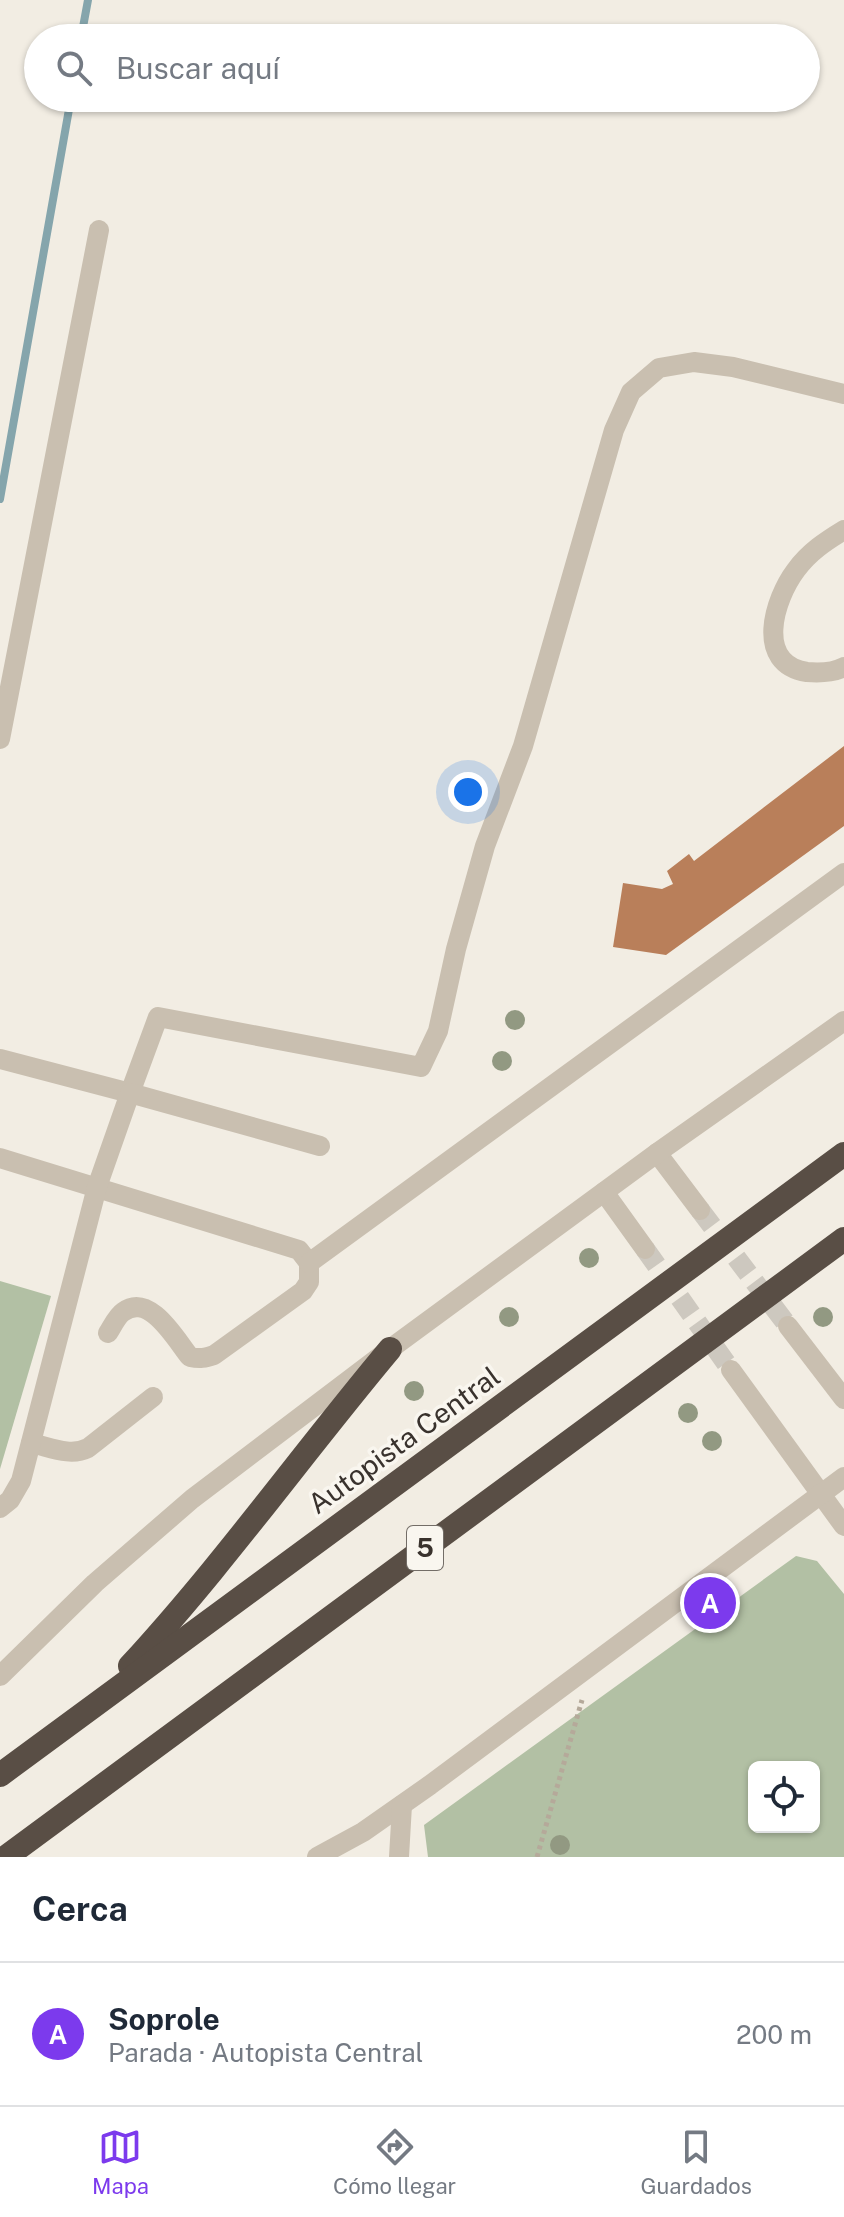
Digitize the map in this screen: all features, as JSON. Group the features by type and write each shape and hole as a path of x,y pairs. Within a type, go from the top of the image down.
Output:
{"highway":[{"name":"Autopista Central","path":"0,1775 844,1154"},
{"name":"5","path":"6,1857 844,1239"},
{"path":"86,1711 211,1574 390,1349"}],"street":[{"path":"0,739 99,230"},
{"path":"0,1508 10,1500 21,1481 97,1187 158,1017 421,1067 438,1031 456,949 485,846 523,746 614,430 631,392 659,368 694,362 733,367 844,394"},
{"path":"844,530 817,546 796,569 783,590 774,616 774,645 783,659 798,670 836,672 844,667"},
{"path":"309,1263 844,873"},
{"path":"0,1676 105,1574 180,1508 657,1153 844,1021"},
{"path":"0,1059 320,1146"},
{"path":"657,1153 700,1210"},
{"path":"0,1158 299,1250 309,1263 309,1282 303,1291 207,1358 190,1357 151,1311 136,1307 122,1312 108,1333"},
{"path":"604,1192 645,1249"},
{"path":"788,1326 844,1399"},
{"path":"731,1370 844,1526"},
{"path":"31,1443 79,1453 153,1397"},
{"path":"317,1857 363,1832 402,1805 844,1477"},
{"path":"399,1857 402,1805"}],"path":[{"path":"537,1857 584,1694"}],"green space":[{"path":"0,1281 51,1296 0,1469"},
{"path":"796,1556 817,1561 844,1594 844,1857 428,1857 424,1825"}],"building":[{"path":"844,746 844,826 666,955 613,947 623,883 662,889 673,884 667,871 689,854 694,861"}],"waterway":[{"path":"84,24 88,0"},
{"path":"0,499 69,112"}],"tunnel":[{"path":"700,1210 788,1326"},
{"path":"645,1249 731,1370"}],"place":[{"name":"Soprole","path":"710,1603"}]}
